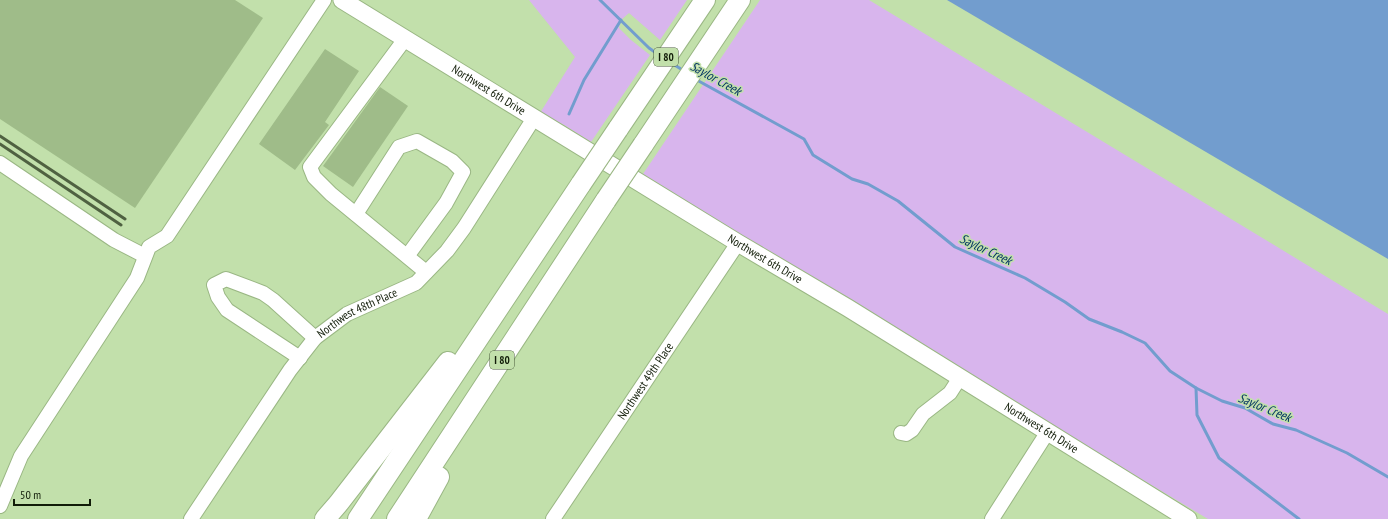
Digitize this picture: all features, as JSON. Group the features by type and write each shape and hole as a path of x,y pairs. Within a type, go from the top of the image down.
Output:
{"highway":[{"name":"I 80","path":"358,519 705,0"},
{"name":"I 80","path":"397,519 452,437 555,276 740,0"},
{"path":"325,519 536,252"},
{"path":"416,519 438,478 490,395 555,276"}],"main road":[{"name":"Northwest 6th Drive","path":"342,0 738,243 848,308 959,379 1188,519"}],"street":[{"path":"0,506 21,456 138,278 149,247 168,236 324,0"},
{"path":"405,39 376,76 310,167 314,177 331,194 408,255 426,272"},
{"name":"Northwest 48th Place","path":"191,519 315,338 347,314 416,283 446,251 464,228 534,118"},
{"path":"356,214 399,147 417,141 452,161 463,172 446,203 408,255"},
{"path":"0,163 114,240 145,256"},
{"name":"Northwest 49th Place","path":"553,519 738,243"},
{"path":"300,358 226,310 218,297 214,285 226,279 263,294 273,300 315,338"},
{"path":"901,432 906,434 912,430 923,414 950,393 959,379"},
{"path":"992,519 1047,433"}],"shaded area":[{"path":"529,0 687,0 660,40 629,13 621,20 619,28 650,55 591,142 564,125 540,113 575,57"},
{"path":"760,0 869,0 1388,314 1388,519 1208,519 930,352 643,174"}],"water":[{"path":"947,0 1388,0 1388,259"}],"building":[{"path":"0,0 235,0 263,18 135,208 0,119"},
{"path":"325,49 359,71 325,122 329,125 295,170 259,144"},
{"path":"380,87 408,106 353,187 323,166"}],"waterway":[{"name":"Saylor Creek","path":"600,0 649,48 659,55"},
{"path":"569,114 584,80 621,20"},
{"name":"Saylor Creek","path":"670,62 684,71"},
{"name":"Saylor Creek","path":"695,79 804,139 813,155 852,179 868,184 898,201 955,247 1025,278 1065,302 1089,319 1145,343 1170,371 1196,388 1222,401 1245,408 1273,424 1296,430 1347,453 1388,477"},
{"path":"1196,388 1197,415 1219,458 1299,519"}],"railway":[{"path":"0,136 125,219"},
{"path":"0,144 121,225"}]}
